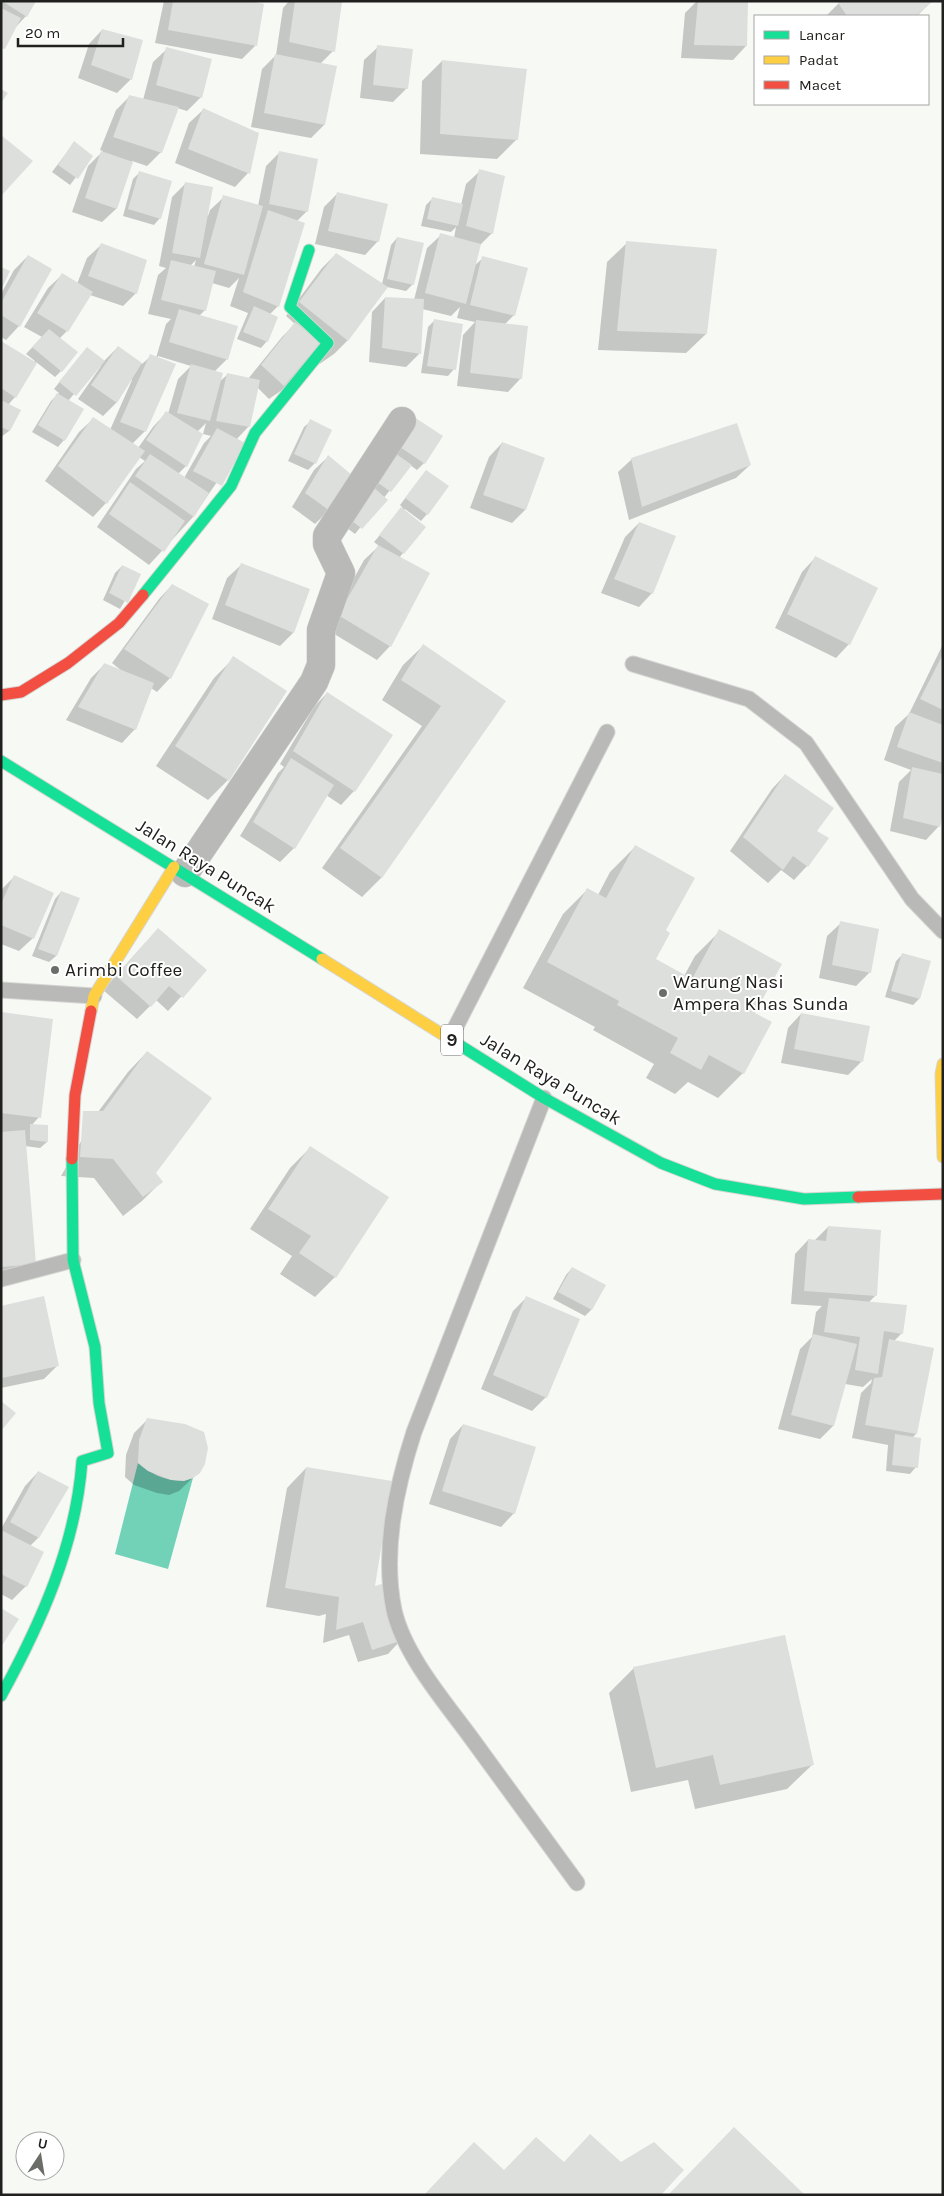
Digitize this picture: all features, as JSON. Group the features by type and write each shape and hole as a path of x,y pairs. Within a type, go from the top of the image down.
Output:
{"main road":[{"path":"1,695 20,692 68,663 119,622 206,520 231,486 255,433 328,343 290,307 309,250"},
{"name":"Jalan Raya Puncak","path":"1,761 180,870 544,1098 661,1163 715,1184 804,1199 943,1194"},
{"path":"1,1696 34,1633 56,1583 79,1500 82,1460 108,1454 99,1402 95,1347 73,1260 71,1191 74,1094 82,1049 94,996 180,870"},
{"path":"943,1064 941,1074 943,1157"}],"street":[{"path":"180,870 314,682 321,665 320,630 341,573 327,544 327,536 402,421"}],"lane":[{"path":"633,664 749,698 806,742 912,899 943,931"},
{"path":"450,1038 607,732"},
{"path":"1,990 94,996"},
{"path":"544,1098 414,1432 401,1472 394,1514 389,1567 395,1612 410,1650 577,1883"},
{"path":"1,1279 73,1260"}],"shaded area":[{"path":"138,1463 150,1472 171,1480 193,1478 168,1569 115,1554"}],"building":[{"path":"2,1 36,1 27,17"},
{"path":"173,1 251,1 264,4 257,46 168,30"},
{"path":"295,1 342,2 335,52 289,42"},
{"path":"698,1 748,2 747,46 694,45"},
{"path":"840,1 933,1 917,15 846,15 838,3"},
{"path":"1,8 21,18 5,49 1,48"},
{"path":"102,29 143,40 132,80 91,65"},
{"path":"377,45 413,49 408,89 373,85"},
{"path":"166,47 212,59 202,98 156,85"},
{"path":"275,54 337,66 325,125 264,113"},
{"path":"442,60 527,69 518,140 440,134"},
{"path":"1,89 8,93 1,103"},
{"path":"129,95 179,107 162,153 113,137"},
{"path":"203,108 259,133 250,174 188,149"},
{"path":"1,135 33,161 1,196"},
{"path":"74,141 93,156 78,179 58,165"},
{"path":"101,151 133,162 117,209 85,198"},
{"path":"279,151 318,159 308,212 269,204"},
{"path":"479,169 505,176 493,234 466,226"},
{"path":"139,171 172,181 161,219 128,209"},
{"path":"185,182 213,187 200,258 172,253"},
{"path":"337,192 388,204 379,242 328,231"},
{"path":"223,195 263,206 244,275 204,264"},
{"path":"432,197 463,204 458,226 427,219"},
{"path":"268,210 305,223 279,307 243,292"},
{"path":"440,233 481,244 466,304 425,293"},
{"path":"397,237 424,243 414,285 387,279"},
{"path":"626,241 717,249 707,334 617,331"},
{"path":"101,243 147,260 137,294 88,276"},
{"path":"336,253 388,287 348,341 299,302"},
{"path":"28,255 52,269 20,327 1,315 1,303"},
{"path":"482,256 528,268 515,316 470,305"},
{"path":"171,260 216,271 206,311 161,300"},
{"path":"1,267 10,271 1,290"},
{"path":"62,273 93,292 68,332 37,313"},
{"path":"385,297 424,299 421,354 382,348"},
{"path":"254,306 278,317 268,342 243,332"},
{"path":"179,309 238,326 228,360 169,342"},
{"path":"434,319 463,324 456,370 427,366"},
{"path":"476,320 528,326 522,379 470,373"},
{"path":"295,322 321,342 284,386 261,365"},
{"path":"49,329 78,352 62,372 32,347"},
{"path":"1,341 37,363 16,398 1,388"},
{"path":"118,346 142,363 117,403 91,385"},
{"path":"87,347 105,361 76,396 59,382"},
{"path":"150,354 176,364 146,432 120,422"},
{"path":"191,364 223,373 210,421 177,413"},
{"path":"227,373 260,380 250,427 216,421"},
{"path":"57,393 84,409 65,441 38,425"},
{"path":"1,400 21,410 10,431 1,427"},
{"path":"166,411 203,434 187,467 146,440"},
{"path":"93,417 145,451 107,504 58,466"},
{"path":"414,417 443,436 425,464 397,445"},
{"path":"310,419 332,430 316,464 294,454"},
{"path":"737,423 751,465 642,507 631,458"},
{"path":"217,428 245,443 222,486 193,471"},
{"path":"502,442 545,458 526,510 483,495"},
{"path":"392,451 412,465 391,492 371,478"},
{"path":"150,454 209,493 194,517 135,476"},
{"path":"328,455 353,476 330,511 305,493"},
{"path":"426,470 449,486 428,515 405,498"},
{"path":"130,482 185,521 164,552 109,514"},
{"path":"371,485 388,500 362,529 345,515"},
{"path":"401,507 426,527 404,554 379,535"},
{"path":"639,522 676,536 653,594 614,579"},
{"path":"378,545 430,573 391,647 338,615"},
{"path":"815,556 878,588 850,645 787,614"},
{"path":"241,563 310,589 294,633 225,605"},
{"path":"122,565 141,574 128,603 109,593"},
{"path":"172,584 209,604 171,679 124,649"},
{"path":"423,644 506,701 382,878 340,848 441,706 401,680"},
{"path":"943,654 943,710 920,699"},
{"path":"233,656 287,691 229,781 175,746"},
{"path":"104,663 154,683 136,730 78,707"},
{"path":"327,692 393,735 355,792 293,751"},
{"path":"909,712 943,725 943,763 897,747"},
{"path":"291,758 334,785 295,849 253,822"},
{"path":"912,767 943,774 943,814 940,827 903,818"},
{"path":"785,774 834,808 817,831 829,838 808,867 793,856 783,870 743,837"},
{"path":"635,845 695,878 666,930 670,933 656,959 692,979 719,929 782,964 755,1013 772,1022 744,1074 709,1055 701,1070 670,1053 678,1038 617,1005 619,1001 547,962 587,888 606,898"},
{"path":"14,875 54,893 34,939 1,925 1,904"},
{"path":"61,891 80,898 57,956 38,949"},
{"path":"840,921 879,929 871,973 832,965"},
{"path":"158,928 207,970 183,998 169,986 151,1007 116,976"},
{"path":"902,953 931,961 920,999 891,991"},
{"path":"1,1012 53,1019 41,1118 1,1113"},
{"path":"801,1013 870,1026 863,1062 794,1049"},
{"path":"147,1051 212,1098 156,1173 163,1182 143,1197 113,1159 80,1157 83,1111 103,1111"},
{"path":"30,1124 48,1125 48,1142 30,1140"},
{"path":"25,1130 36,1264 1,1267 1,1132"},
{"path":"310,1146 389,1197 336,1278 299,1253 311,1236 268,1209"},
{"path":"828,1226 881,1230 877,1296 804,1291 808,1239 826,1241"},
{"path":"572,1267 606,1285 592,1310 558,1292"},
{"path":"44,1296 59,1366 2,1378 1,1306"},
{"path":"526,1296 580,1319 547,1398 493,1375"},
{"path":"829,1298 907,1305 903,1334 884,1331 878,1374 855,1370 860,1337 824,1332"},
{"path":"813,1334 857,1344 834,1426 791,1415"},
{"path":"889,1339 934,1348 917,1434 865,1425 874,1378 882,1377"},
{"path":"1,1401 16,1413 1,1431"},
{"path":"147,1418 185,1424 204,1432 208,1448 205,1464 200,1473 184,1481 171,1480 148,1471 138,1463 139,1440"},
{"path":"463,1424 536,1447 515,1514 442,1491"},
{"path":"895,1434 921,1438 918,1468 892,1465"},
{"path":"306,1467 392,1481 375,1586 385,1583 403,1640 372,1650 363,1622 336,1630 339,1597 285,1588"},
{"path":"38,1471 69,1487 39,1538 10,1522"},
{"path":"1,1530 44,1552 27,1587 1,1574"},
{"path":"1,1608 19,1619 1,1647"},
{"path":"785,1635 814,1765 720,1785 713,1755 656,1768 633,1667"},
{"path":"734,2127 805,2195 668,2195"},
{"path":"590,2134 621,2162 654,2142 684,2170 661,2195 424,2195 474,2142 504,2170 536,2137 564,2162"}],"traffic: fast":[{"path":"143,595 231,486 255,433 328,343 290,307 309,250"},
{"path":"1,761 322,959"},
{"path":"453,1041 544,1098 661,1163 715,1184 804,1199 858,1197"},
{"path":"1,1696 30,1640 54,1583 72,1523 82,1461 108,1453 99,1403 95,1347 73,1260 72,1159"}],"traffic: slow":[{"path":"91,1011 94,996 174,867"},
{"path":"322,959 453,1041"},
{"path":"943,1064 941,1074 943,1157"}],"traffic: jam":[{"path":"1,695 21,692 68,663 119,623 143,595"},
{"path":"72,1159 75,1095 91,1011"},
{"path":"858,1197 943,1194"}],"place":[{"name":"Arimbi Coffee","path":"55,970"},
{"name":"Warung Nasi Ampera Khas Sunda","path":"663,993"}]}
